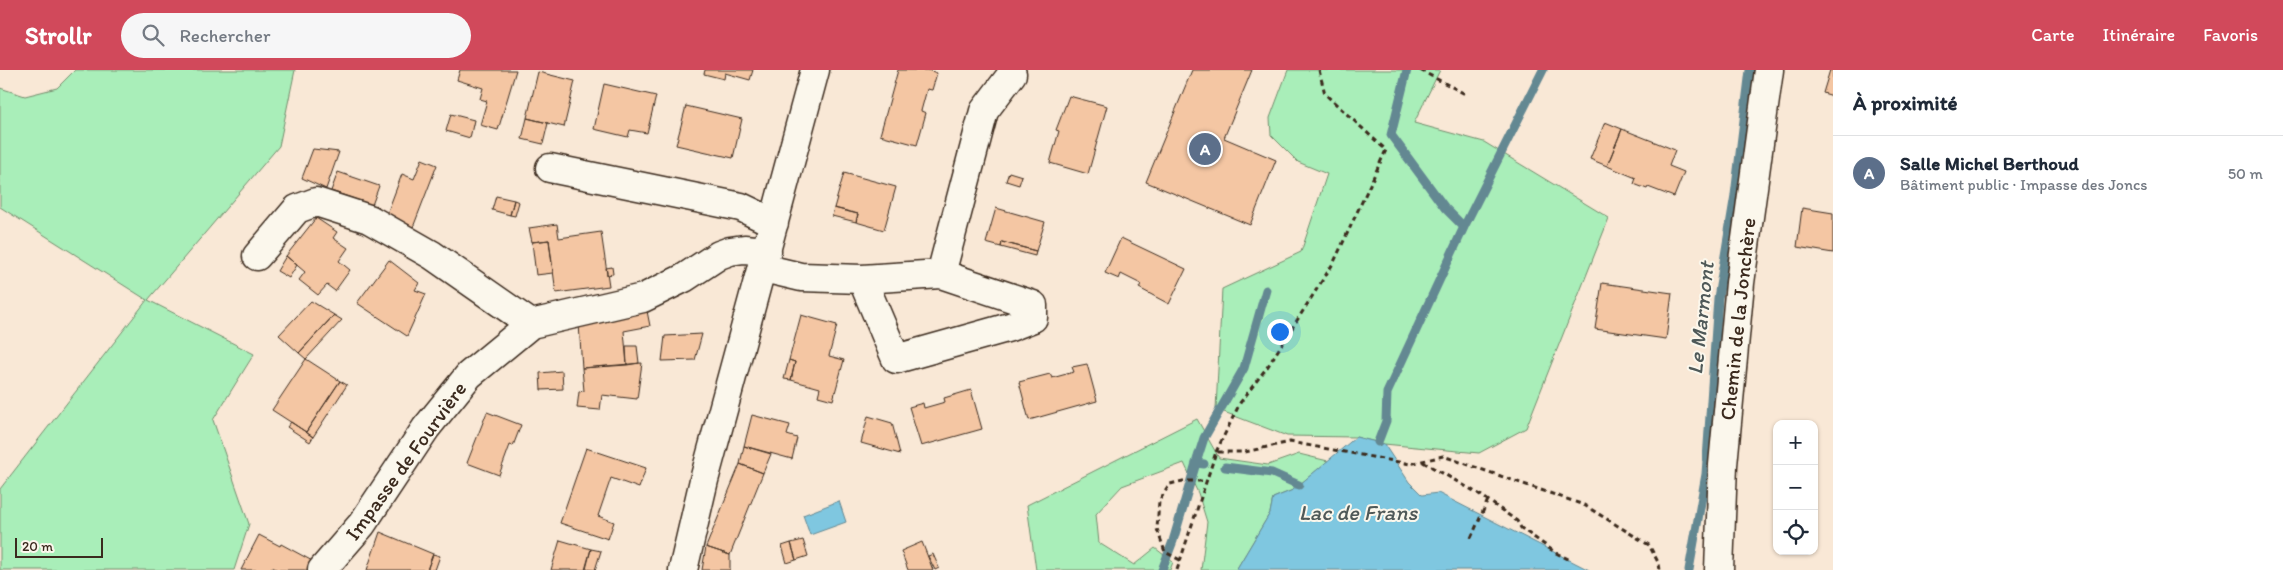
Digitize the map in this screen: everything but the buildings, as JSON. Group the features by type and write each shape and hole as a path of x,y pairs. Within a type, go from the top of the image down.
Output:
{"street":[{"path":"683,570 704,480 815,70"},
{"name":"Chemin de la Jonchère","path":"1719,570 1723,466 1740,283 1769,70"},
{"path":"862,279 896,359 1010,327 1033,318 1033,305 941,274 984,111 1012,74"},
{"path":"550,168 741,207 774,223"},
{"path":"257,256 297,209 316,202 369,220 385,228 432,255 532,324"},
{"name":"Impasse de Fourvière","path":"322,570 362,524 426,428 469,374 532,324 643,298 730,251 744,249 801,277 862,279 941,274"}],"path":[{"path":"1177,570 1216,452 1240,403 1268,366 1334,262 1386,150 1325,94 1319,70"},
{"path":"1420,70 1467,95"},
{"path":"1216,452 1245,452 1290,442 1410,464 1443,456 1584,505 1649,544 1660,570"},
{"path":"1422,462 1488,500 1517,521 1521,528 1556,553 1570,560"},
{"path":"1180,560 1164,552 1157,529 1159,501 1170,484 1183,481 1206,482"},
{"path":"1470,538 1488,500"}],"green space":[{"path":"75,70 295,70 279,146 148,300 254,354 213,420 249,524 234,570 0,570 0,489 147,300 0,207 0,88 25,96 57,88"},
{"path":"1288,70 1440,70 1414,123 1484,142 1609,218 1526,428 1479,453 1384,444 1356,437 1287,436 1216,409 1222,289 1301,252 1327,174 1298,162 1271,135 1270,118"},
{"path":"1197,419 1219,458 1268,465 1299,454 1328,461 1293,490 1273,498 1270,513 1236,570 1201,570 1207,522 1198,493 1184,463 1122,486 1096,514 1099,543 1134,565 1155,548 1173,562 1170,570 1036,570 1027,505"}],"water":[{"name":"Lac de Frans","path":"1356,437 1384,444 1409,482 1422,495 1438,493 1589,570 1236,570 1270,513 1273,498 1293,490"},
{"path":"839,501 846,522 810,535 803,515"}],"waterway":[{"path":"1407,70 1391,135 1445,208 1464,227"},
{"path":"1378,442 1386,421 1387,393 1464,227 1543,70"},
{"name":"Le Marmont","path":"1689,570 1706,474 1718,298 1735,195 1750,70"},
{"path":"1204,464 1196,463 1204,438 1244,368 1266,290"},
{"path":"1162,570 1173,541 1196,463"},
{"path":"1225,467 1272,473 1299,485"}],"place":[{"name":"Salle Michel Berthoud","path":"1205,149"}]}
